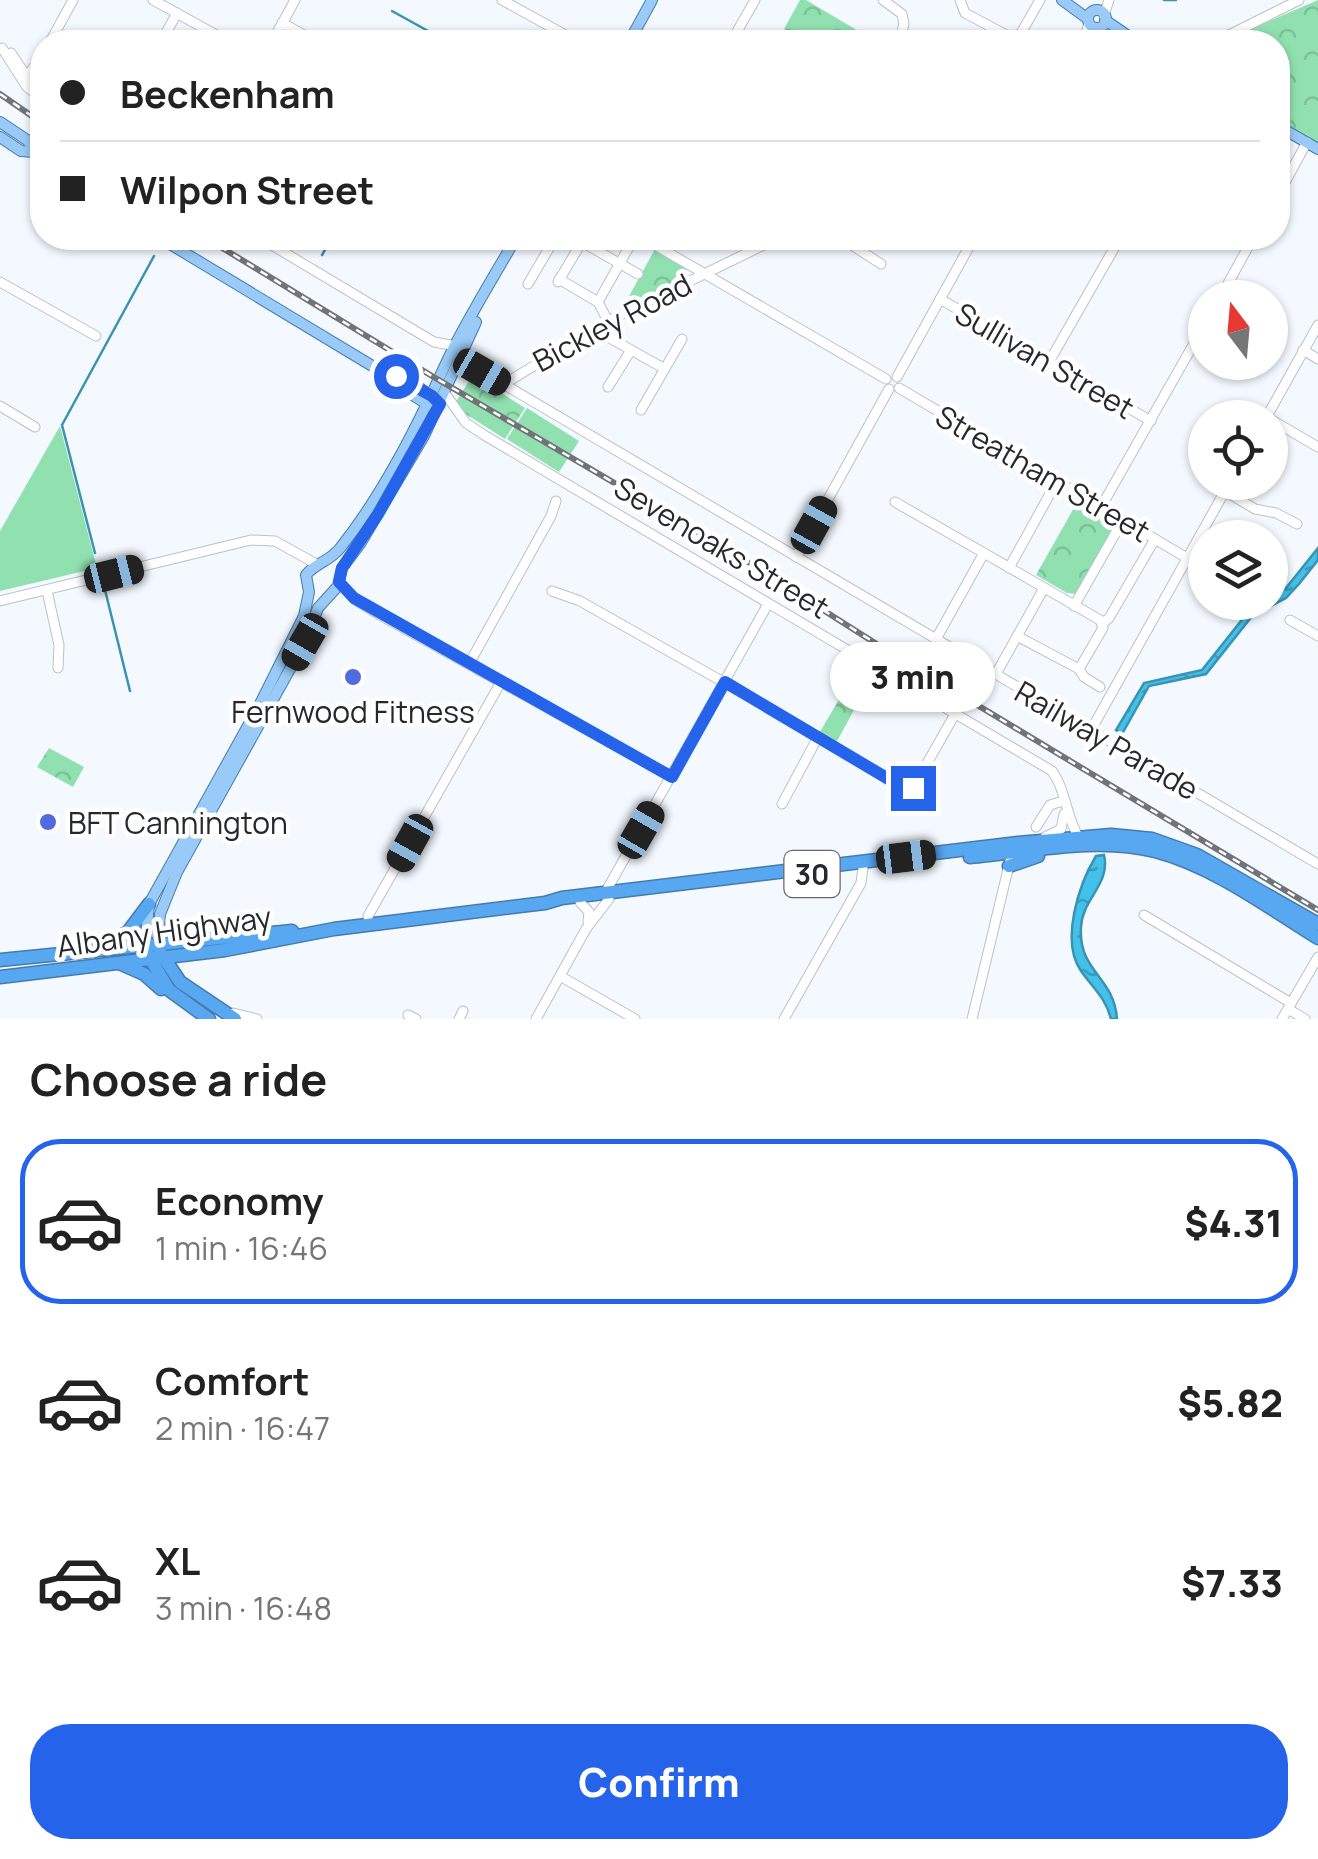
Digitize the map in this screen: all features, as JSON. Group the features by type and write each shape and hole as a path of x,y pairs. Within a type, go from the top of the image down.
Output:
{"highway":[{"name":"Albany Highway","path":"545,903 1008,855 1131,836 1176,846 1217,864 1318,924"},
{"path":"1008,855 1079,842"},
{"name":"Albany Highway","path":"1079,842 1151,850 1185,861 1318,940"},
{"name":"Albany Highway","path":"0,960 91,951 225,950 334,929 545,903 1008,855"},
{"path":"91,951 128,932 150,904"},
{"path":"153,952 160,978 180,1001"},
{"path":"153,952 212,1013"},
{"name":"Albany Highway","path":"0,977 119,962 153,952"},
{"path":"119,962 144,974 180,1001 235,1019"}],"main road":[{"path":"635,30 652,0"},
{"path":"1064,0 1116,30"},
{"path":"1,132 30,144"},
{"path":"1290,133 1318,150"},
{"path":"180,250 384,374 396,376 436,401"},
{"path":"153,952 160,914 177,872 305,642 318,608 388,498 459,348 512,250"},
{"path":"153,952 150,904 304,616 309,570 321,565 343,545 436,401"},
{"path":"321,565 334,569 338,579"},
{"path":"309,592 316,597 329,596"}],"street":[{"path":"57,30 74,0"},
{"path":"154,0 207,30"},
{"path":"278,30 295,0"},
{"path":"502,0 556,30"},
{"path":"739,30 755,0"},
{"path":"883,0 902,14 902,30"},
{"path":"960,0 965,13 997,30"},
{"path":"1023,30 1040,0"},
{"path":"1092,30 1108,0"},
{"path":"1238,30 1299,0"},
{"path":"168,30 177,13"},
{"path":"282,23 295,30"},
{"path":"1,47 10,52 30,83"},
{"path":"23,74 30,68"},
{"path":"1290,173 1307,142"},
{"path":"280,250 434,342 459,348"},
{"path":"528,284 548,250"},
{"path":"577,250 558,281 598,302"},
{"path":"600,250 638,274"},
{"path":"628,250 598,302 608,337 664,369"},
{"name":"Streatham Street","path":"665,250 1187,558"},
{"name":"Bickley Road","path":"504,384 604,323 752,250"},
{"path":"859,250 881,264"},
{"path":"796,557 967,250"},
{"path":"1050,362 1113,250"},
{"path":"1230,280 1246,250"},
{"path":"0,282 96,336"},
{"name":"Sullivan Street","path":"940,299 1151,421"},
{"path":"1278,400 1318,324"},
{"path":"641,410 682,339"},
{"path":"434,342 451,364"},
{"name":"Railway Parade","path":"459,348 482,372"},
{"path":"608,387 631,350"},
{"path":"1304,350 1318,359"},
{"path":"1101,506 1188,355"},
{"name":"Railway Parade","path":"451,364 482,372 504,384 1318,864"},
{"name":"Sevenoaks Street","path":"436,401 484,435 1052,771 1079,842"},
{"path":"0,406 35,426"},
{"path":"1288,430 1318,447"},
{"path":"1009,568 1057,481"},
{"path":"1091,730 1220,500"},
{"path":"1245,500 1297,524"},
{"path":"468,664 556,501"},
{"path":"895,502 1102,624"},
{"path":"1074,606 1122,520"},
{"path":"1102,624 1110,618 1154,539"},
{"path":"0,601 251,540 275,541 321,565"},
{"path":"290,552 306,578"},
{"path":"936,639 984,554"},
{"path":"338,579 354,598 672,777"},
{"path":"996,674 1044,588"},
{"path":"46,591 59,644 58,668"},
{"path":"552,591 580,602 725,682 907,790 913,788 956,714"},
{"path":"329,596 354,598"},
{"path":"536,1019 768,604"},
{"path":"1290,620 1318,636"},
{"path":"1079,669 1102,632 1102,624"},
{"path":"1018,636 1079,669 1084,677 1100,686"},
{"path":"368,925 374,905 501,682"},
{"path":"782,804 818,738"},
{"path":"972,1019 1008,855 1056,834 1062,827 1064,806 1050,805 1036,828"},
{"path":"784,1019 860,884 863,868"},
{"path":"580,902 590,914 586,929"},
{"path":"1144,915 1306,1019"},
{"path":"1282,1019 1316,959 1318,940"},
{"path":"560,976 635,1019"},
{"path":"212,1013 257,1019"}],"green space":[{"path":"800,0 806,0 857,30 786,30"},
{"path":"1318,0 1318,145 1290,128 1290,30 1249,30"},
{"path":"654,250 686,267 685,277 622,309"},
{"path":"473,375 525,408 505,439 453,406"},
{"path":"527,408 579,441 559,472 507,439"},
{"path":"60,426 97,568 0,591 0,531"},
{"path":"1079,499 1110,517 1113,528 1076,594 1036,575"},
{"path":"859,666 873,675 835,745 818,735"},
{"path":"49,748 84,767 73,787 37,767"}],"water":[{"path":"1318,548 1318,560 1288,596 1288,586"},
{"path":"1242,620 1249,620 1206,674 1149,686 1122,734 1116,730 1144,683 1202,670"},
{"path":"1104,855 1104,875 1083,917 1082,942 1090,965 1110,993 1117,1019 1111,1019 1081,971 1072,944 1074,913 1084,882 1096,856"}],"waterway":[{"path":"1164,0 1176,0"},
{"path":"392,11 426,30"},
{"path":"322,255 325,250"},
{"path":"95,553 62,425 154,256"},
{"path":"105,590 130,691"}],"railway":[{"path":"0,94 30,115"},
{"path":"226,250 727,549 894,655 1318,910"}],"place":[{"name":"Fernwood Fitness","path":"353,677"},
{"name":"BFT Cannington","path":"48,822"}],"route":[{"path":"396,376 440,404 338,576 354,598 672,777 725,682 907,790 913,788"}]}
